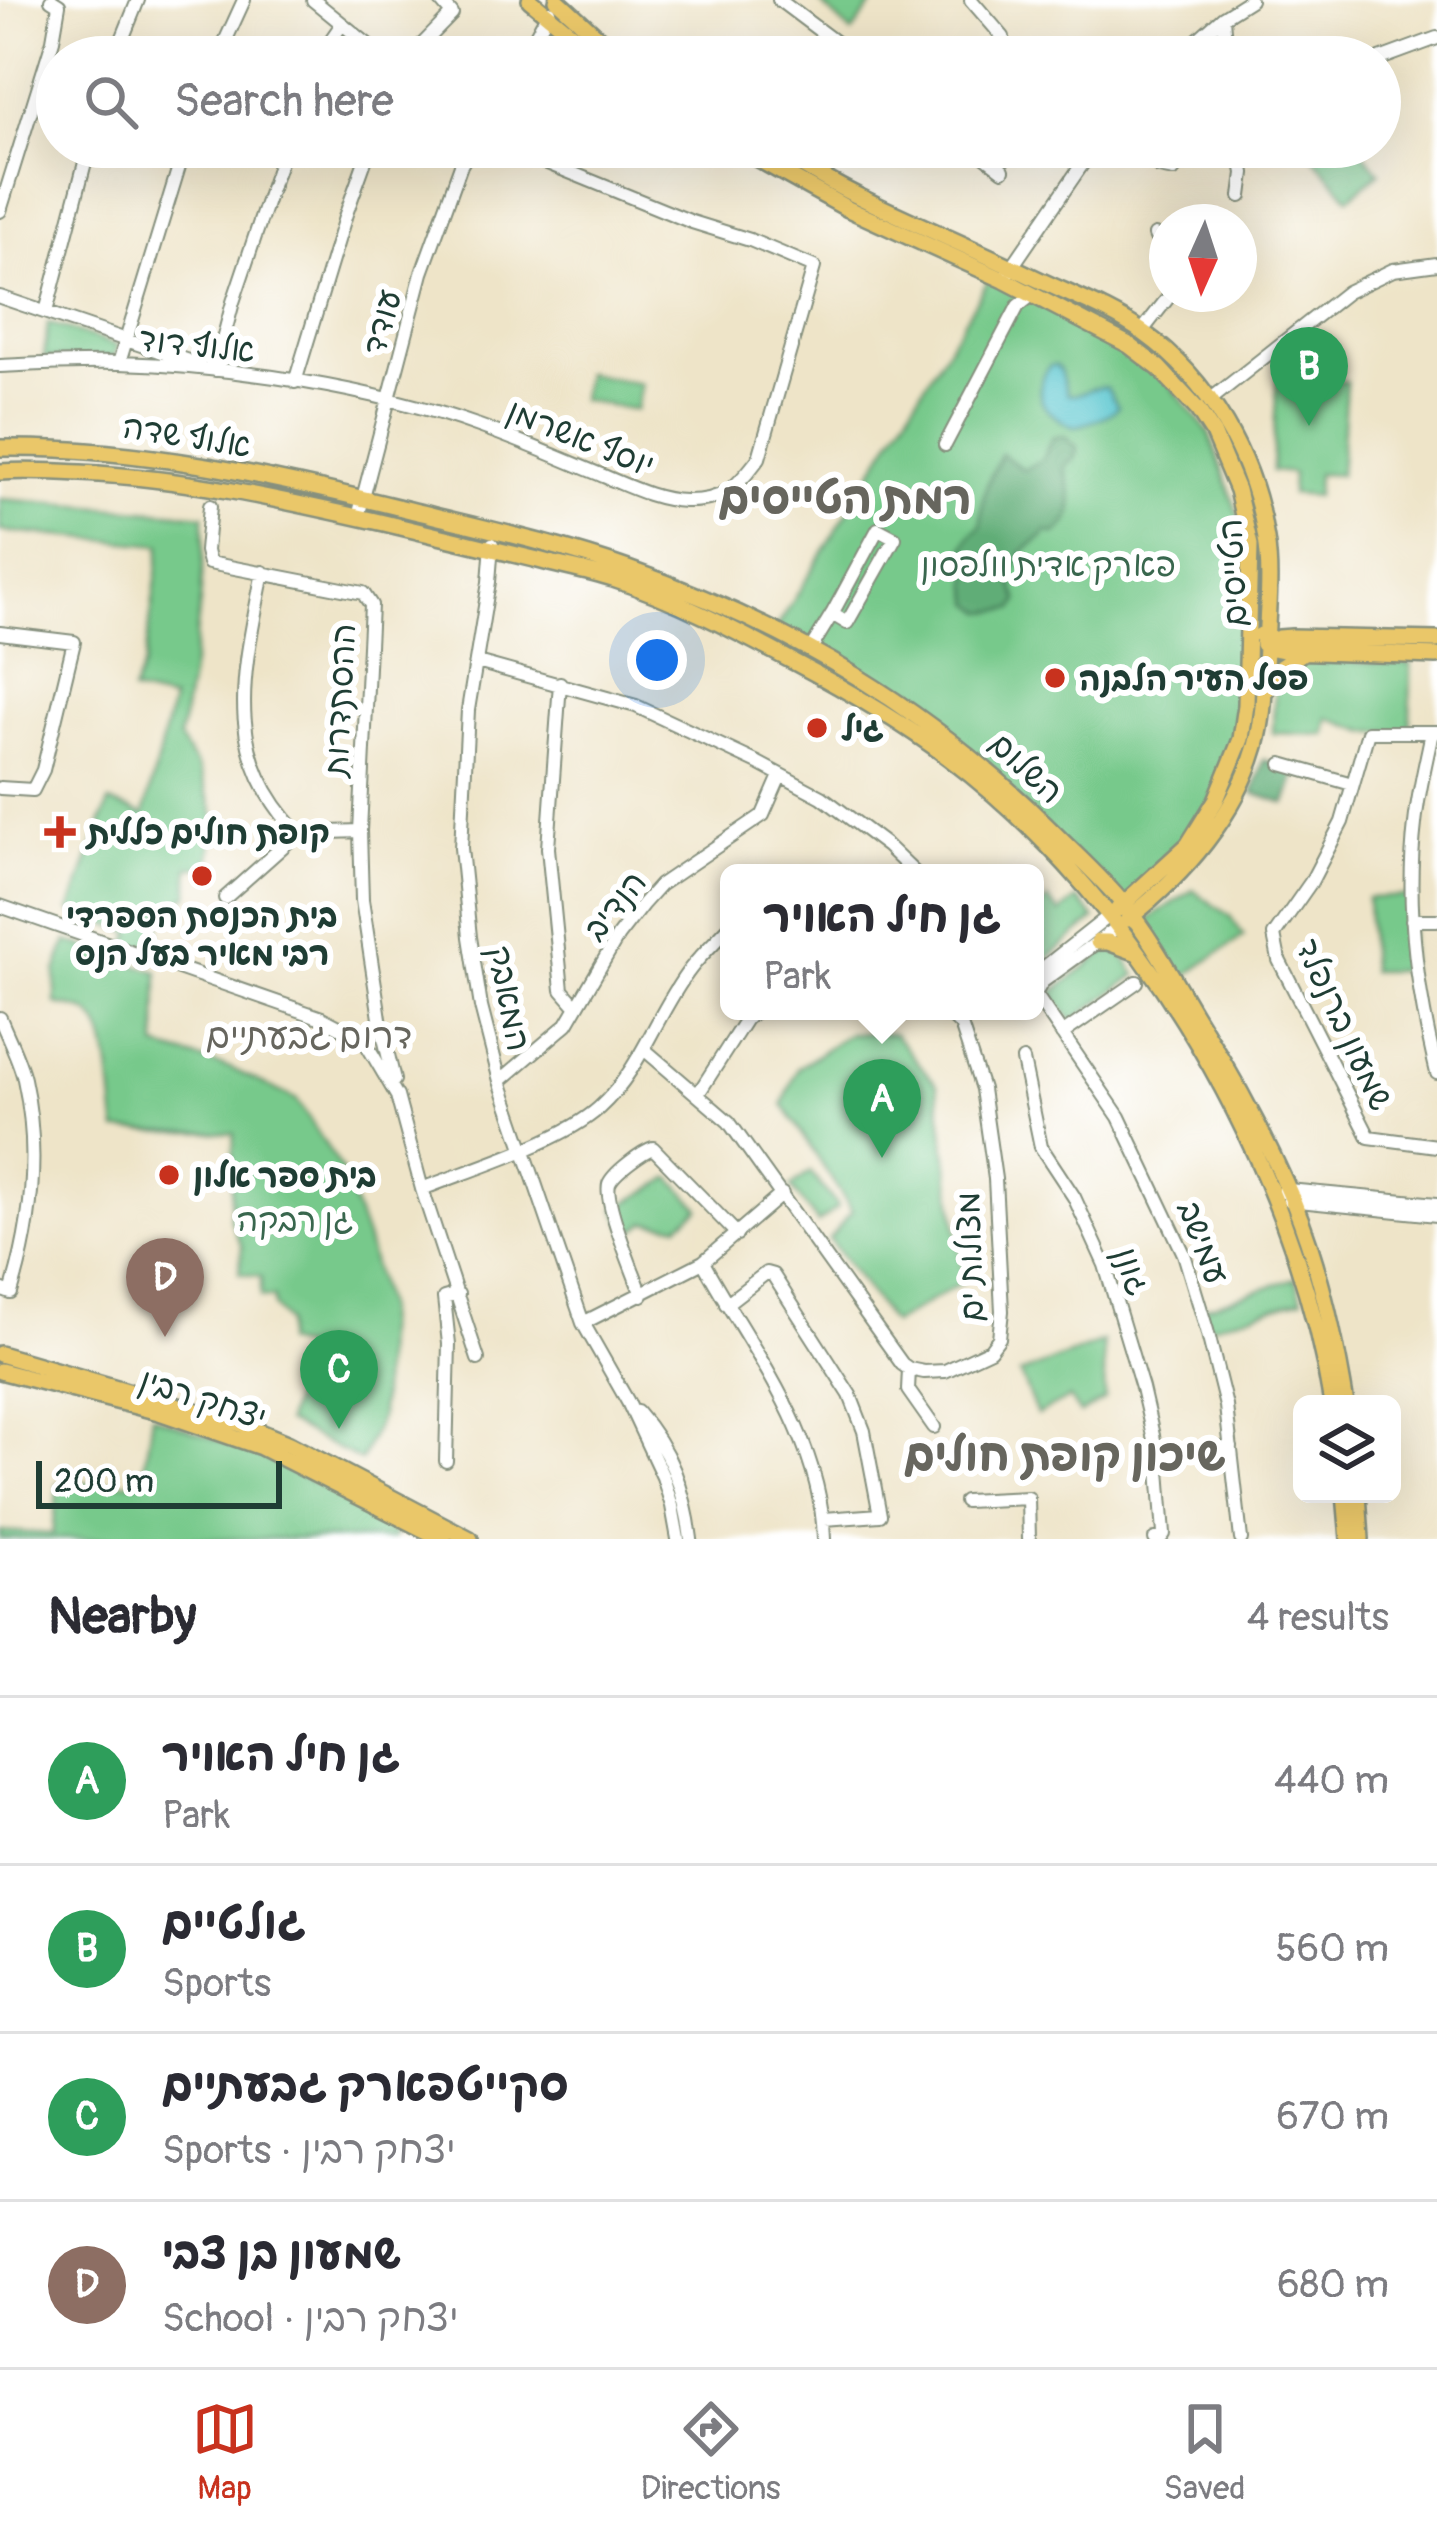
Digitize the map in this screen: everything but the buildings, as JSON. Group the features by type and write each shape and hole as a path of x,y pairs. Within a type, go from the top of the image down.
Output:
{"main road":[{"path":"530,0 572,36"},
{"path":"557,0 596,36"},
{"name":"הטייסים","path":"774,168 848,209 1129,345 1159,368 1213,434 1237,490 1250,545 1241,739 1216,800 1188,845 1128,910"},
{"name":"הטייסים","path":"808,168 1016,287 1142,332 1172,356 1228,427 1267,540 1266,642 1257,744 1229,809 1197,853 1150,901 1113,921"},
{"name":"אלוף שדה","path":"0,448 155,457 362,498"},
{"name":"אלוף שדה","path":"0,472 140,476 246,492 358,517"},
{"name":"השלום","path":"362,498 590,556 667,583 775,631 874,686 998,778 1128,910 1238,1085 1312,1254 1345,1395"},
{"name":"השלום","path":"358,517 614,579 666,600 757,641 859,696 988,790 1071,869 1139,953 1285,1196 1331,1395"},
{"path":"1251,586 1255,622 1266,642 1280,650 1437,640"},
{"path":"1267,603 1284,626 1308,645 1437,656"},
{"path":"1246,679 1266,642"},
{"path":"1262,699 1286,662 1308,645"},
{"path":"1105,883 1122,887 1151,880"},
{"path":"1145,934 1150,901"},
{"path":"1098,942 1139,953"},
{"name":"יצחק רבין","path":"0,1354 241,1424 290,1444 470,1539"},
{"name":"יצחק רבין","path":"0,1375 159,1412 261,1447 443,1539"},
{"path":"1346,1503 1349,1539"},
{"path":"1359,1503 1361,1539"}],"street":[{"path":"52,0 59,5 54,36"},
{"path":"123,36 138,0"},
{"path":"228,36 244,0"},
{"path":"313,0 357,36"},
{"path":"431,36 452,14 440,0"},
{"path":"535,36 557,0"},
{"path":"779,0 826,36"},
{"path":"970,0 1002,36"},
{"path":"1202,36 1250,0"},
{"path":"1223,17 1224,36"},
{"path":"334,36 342,24"},
{"path":"1401,51 1437,38"},
{"path":"0,211 36,95"},
{"path":"46,312 84,168"},
{"path":"119,363 179,168"},
{"path":"0,298 215,370 278,168"},
{"path":"296,382 363,168"},
{"name":"עודד","path":"358,517 422,273 460,168"},
{"name":"יוסף אשרמן","path":"388,399 478,425 648,494 679,501 720,497 741,482 759,458 814,267 560,168"},
{"path":"945,445 1016,287 1082,168"},
{"path":"1164,168 1174,170"},
{"path":"1241,196 1243,168"},
{"path":"1210,400 1347,292 1393,270 1437,264"},
{"path":"1142,332 1157,312"},
{"name":"אלוף דוד","path":"0,366 119,363 215,370 388,399"},
{"name":"ההסתדרות","path":"210,506 209,563 363,593 371,605 360,831 362,900 397,1096 458,1294 444,1298 449,1344 446,1461"},
{"name":"המאבק","path":"500,532 469,710 461,848 478,991 500,1081 583,1323 663,1477 678,1539"},
{"path":"810,650 832,614 847,622 895,538"},
{"path":"263,572 242,694 246,739 254,770 282,817 298,833"},
{"path":"0,633 74,642 42,772 32,790 0,788"},
{"path":"477,662 636,706 758,763 822,797 906,864"},
{"path":"560,683 548,848 562,990 576,1006"},
{"name":"שמעון ברנפלד","path":"1435,732 1367,732 1342,822 1311,882 1274,935 1279,960 1369,1137 1437,1146"},
{"path":"1435,732 1415,825 1412,920 1422,1007 1437,1073"},
{"path":"1282,764 1352,784"},
{"name":"הנדיב","path":"500,1081 567,1024 618,936 660,885 763,815 780,776"},
{"path":"225,898 298,833 360,831"},
{"path":"0,906 322,1018 367,1044 383,1031"},
{"path":"1412,920 1437,920"},
{"path":"1044,976 1098,942 1113,921"},
{"path":"1044,975 1113,921"},
{"path":"422,1189 546,1140 596,1111 645,1050 690,969 720,937"},
{"path":"1062,1034 1137,982"},
{"name":"עמישב","path":"1044,995 1062,1034 1119,1118 1184,1253 1226,1406 1241,1539"},
{"path":"0,1018 24,1076 34,1152 26,1244 5,1292"},
{"path":"698,1094 745,1020"},
{"name":"מצולות ים","path":"910,1369 945,1371 990,1350 999,1338 1002,1311 994,1179 982,1090 956,1020"},
{"name":"ההסתדרות","path":"367,1044 397,1096"},
{"path":"645,1050 729,1122 910,1369 908,1390 934,1427"},
{"name":"גונן","path":"1023,1060 1041,1147 1074,1197 1105,1265 1142,1388 1158,1456 1163,1510 1164,1534 1155,1539"},
{"path":"642,1294 613,1214 609,1185 645,1151 653,1148 736,1234"},
{"path":"583,1323 703,1262 782,1193"},
{"path":"1285,1196 1437,1204"},
{"path":"1285,1196 1437,1215"},
{"path":"703,1262 788,1405 818,1491 824,1539"},
{"path":"726,1304 766,1273 773,1275 850,1394 864,1431 880,1515 824,1519"},
{"path":"458,1294 478,1359"},
{"name":"המאבק","path":"628,1402 669,1455 682,1490 691,1539"},
{"path":"1158,1456 1231,1447"},
{"path":"965,1501 1028,1498 1029,1539"}],"green space":[{"path":"817,0 876,0 852,33"},
{"path":"1323,168 1376,168 1380,172 1349,198"},
{"name":"פארק אדית וולפסון","path":"990,278 1129,348 1166,380 1209,433 1248,543 1239,725 1212,800 1188,845 1124,904 958,744 775,631"},
{"path":"48,323 118,346 113,358 44,358"},
{"path":"1300,357 1324,358 1323,380 1346,382 1340,475 1317,474 1316,496 1291,494 1292,473 1272,471 1277,378 1298,379"},
{"path":"585,373 641,384 636,410 580,400"},
{"path":"1064,436 1077,447 1075,458 1065,467 1072,504 1069,520 1055,534 1046,531 1023,551 1010,578 1019,601 1014,609 985,612 973,603 972,570 963,559 968,540 981,526 992,474 1001,454 1024,470 1042,459 1052,438"},
{"path":"0,499 204,515 197,628 179,739 199,770 215,816 210,867 189,867 189,894 163,911 155,958 124,950 132,933 70,911 109,802 144,815 172,701 132,692 144,665 161,545 0,531"},
{"path":"1313,661 1411,664 1410,732 1368,732 1328,718 1326,735 1273,733 1275,688 1291,666"},
{"path":"1264,760 1297,772 1286,804 1253,793"},
{"path":"1193,890 1229,915 1244,936 1183,978 1145,922"},
{"path":"1413,896 1407,971 1370,971 1367,898"},
{"path":"1078,899 1095,919 1044,961 1044,903 1048,900 1060,913"},
{"name":"גן רבקה","path":"67,941 158,972 157,1047 230,1068 297,1100 342,1171 384,1306 380,1417 361,1461 286,1422 306,1354 284,1343 286,1322 274,1307 274,1298 261,1297 261,1277 239,1273 242,1247 230,1219 234,1133 117,1131 110,1065 101,1032 85,1011 56,1004 56,972"},
{"path":"1113,951 1122,953 1136,975 1072,1021 1052,993"},
{"path":"849,1033 894,1034 937,1085 964,1281 892,1324 829,1239 852,1211 783,1104 798,1068"},
{"path":"810,1172 838,1207 818,1223 791,1187"},
{"path":"671,1178 700,1208 679,1225 646,1222 628,1235 616,1209"},
{"path":"1296,1278 1302,1299 1206,1327 1201,1308"},
{"path":"1103,1342 1105,1399 1080,1414 1069,1398 1037,1415 1020,1374"},
{"path":"152,1415 264,1458 360,1506 395,1535 392,1539 0,1539 0,1531 53,1534 58,1484 142,1482"}],"water":[{"path":"1055,365 1067,394 1107,388 1118,407 1073,427 1054,416 1043,403 1040,388 1049,366"}],"place":[{"name":"גולטיים","path":"1309,426"},
{"name":"פסל העיר הלבנה","path":"1055,678"},
{"name":"גיל","path":"817,728"},
{"name":"קופת חולים כללית","path":"60,832"},
{"name":"בית הכנסת הספרדי רבי מאיר בעל הנס","path":"202,876"},
{"name":"גן חיל האויר","path":"882,1158"},
{"name":"בית ספר אלון","path":"169,1175"},
{"name":"שמעון בן צבי","path":"165,1337"},
{"name":"סקייטפארק גבעתיים","path":"339,1429"}],"district":[{"name":"רמת הטייסים","path":"845,497"},
{"name":"דרום גבעתיים","path":"309,1035"},
{"name":"שיכון קופת חולים","path":"1065,1454"}]}
